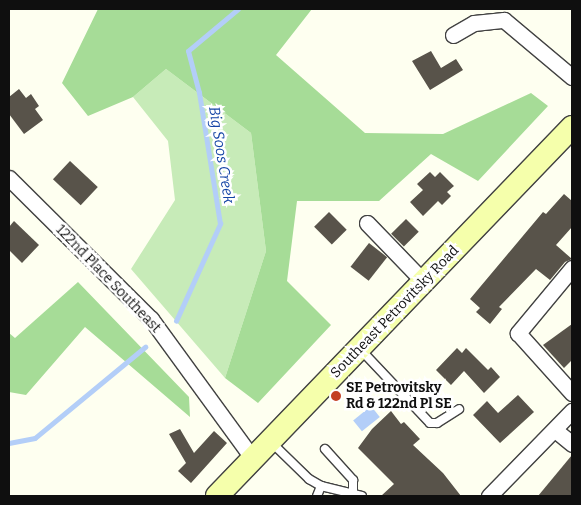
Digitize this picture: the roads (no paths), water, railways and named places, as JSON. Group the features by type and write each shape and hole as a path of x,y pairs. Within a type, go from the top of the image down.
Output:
{"main road":[{"name":"Southeast Petrovitsky Road","path":"217,496 572,127"}],"street":[{"path":"453,35 474,24 504,20 572,77"},
{"name":"122nd Place Southeast","path":"9,178 150,319 253,459"},
{"path":"367,223 424,282"},
{"path":"572,268 518,333 572,393"},
{"path":"489,496 555,430 572,410"},
{"path":"555,430 572,444"}],"lane":[{"path":"360,348 430,423 437,423 459,409"},
{"path":"270,441 309,479 321,486 362,496"},
{"path":"325,449 353,480 352,494"},
{"path":"317,496 321,486"}],"water":[{"path":"371,406 380,417 362,431 353,420"}],"waterway":[{"name":"Big Soos Creek","path":"176,321 220,224 199,93 188,51 238,9"},
{"name":"Big Soos Creek","path":"9,443 35,438 145,347"}],"place":[{"name":"SE Petrovitsky Rd & 122nd Pl SE","path":"336,396"}]}
